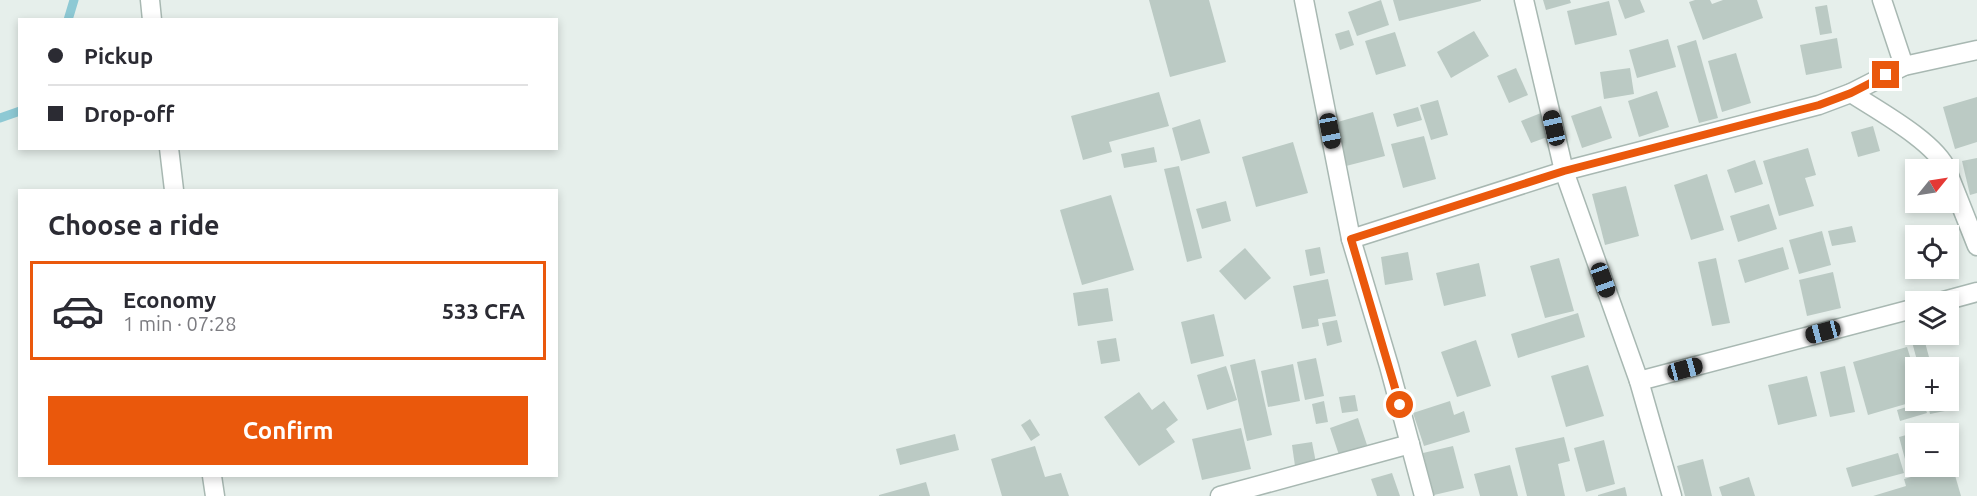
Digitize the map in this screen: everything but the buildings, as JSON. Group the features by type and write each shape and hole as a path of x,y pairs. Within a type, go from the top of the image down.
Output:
{"street":[{"path":"150,0 152,18"},
{"path":"1304,0 1351,239 1424,496"},
{"path":"1524,0 1564,171 1639,381 1672,496"},
{"path":"1882,0 1904,66"},
{"path":"1351,239 1564,171 1819,105 1851,93 1904,66 1977,50"},
{"path":"1851,93 1915,135 1942,159"},
{"path":"169,150 174,189"},
{"path":"1959,199 1977,246"},
{"path":"1959,297 1977,292"},
{"path":"1639,381 1905,311"},
{"path":"1220,496 1410,444"},
{"path":"212,477 215,496"}],"waterway":[{"path":"69,18 74,0"},
{"path":"0,118 18,112"}],"route":[{"path":"1400,405 1351,239 1564,171 1819,105 1851,93 1886,75"}]}
